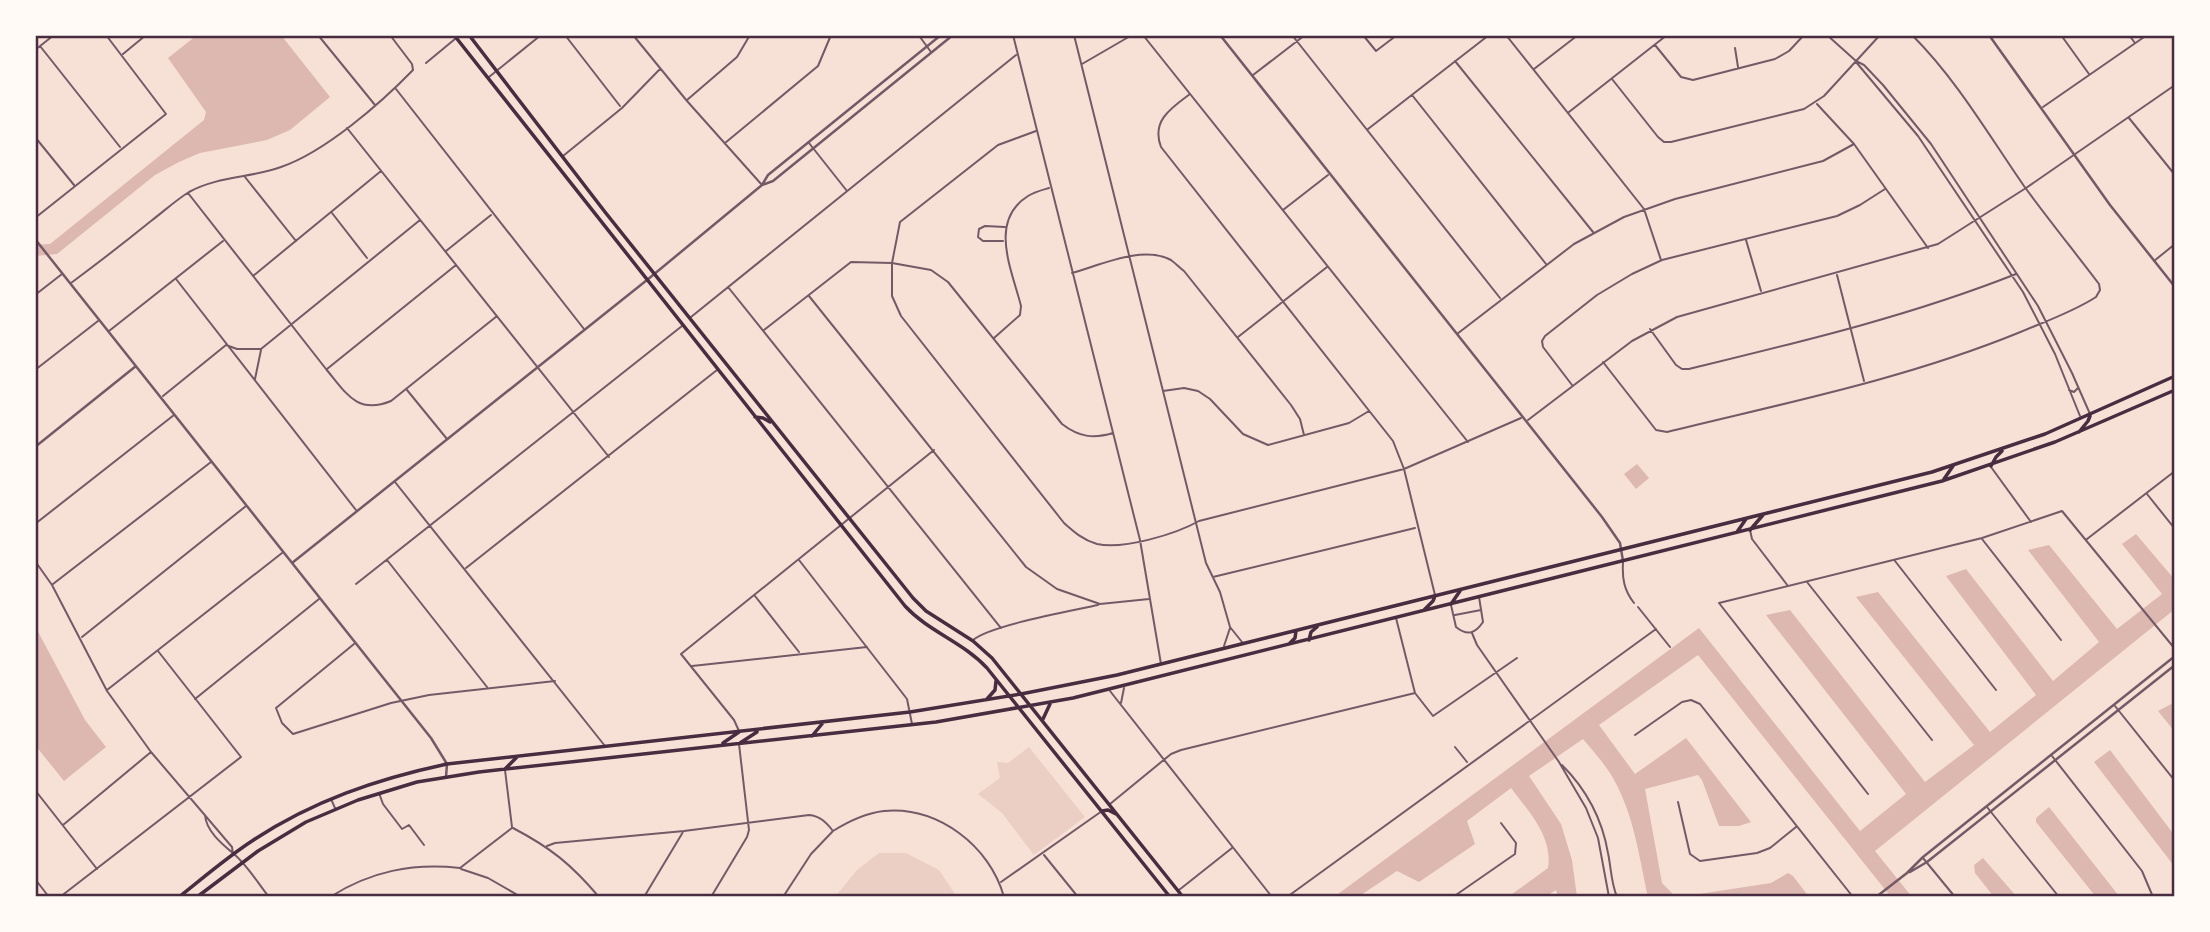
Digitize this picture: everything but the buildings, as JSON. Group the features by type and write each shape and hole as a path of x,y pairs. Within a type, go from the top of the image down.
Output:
{"main road":[{"path":"470,35 654,273 914,599 944,625 972,641 992,658 1183,897"},
{"path":"455,36 912,614 930,629 973,655 995,679 1170,897"},
{"path":"179,897 233,854 283,822 331,798 375,781 447,764 910,712 1021,694 1161,664 1954,465 2082,419 2175,376"},
{"path":"197,897 241,863 290,831 335,808 379,792 446,777 505,769 912,725 1110,690 1942,481 1991,466 2077,433 2175,390"},
{"path":"2077,433 2085,426 2090,415"},
{"path":"755,417 764,418 775,425"},
{"path":"1991,466 2004,449"},
{"path":"1942,481 1954,465"},
{"path":"1750,530 1764,514"},
{"path":"1736,533 1746,519"},
{"path":"1451,604 1462,589"},
{"path":"1422,612 1435,596"},
{"path":"1309,640 1311,632 1319,625"},
{"path":"1287,645 1296,638 1296,631"},
{"path":"986,700 995,690 995,679"},
{"path":"1043,721 1045,710 1051,702"},
{"path":"812,736 824,723"},
{"path":"739,744 762,730"},
{"path":"718,746 739,732"},
{"path":"505,769 518,756"},
{"path":"1102,811 1108,810 1118,815"}],"street":[{"path":"35,50 54,35"},
{"path":"35,218 166,114 106,35"},
{"path":"122,55 146,35"},
{"path":"318,35 374,105"},
{"path":"71,284 188,193 207,184 284,167 305,157 346,128 413,70 412,64 390,35"},
{"path":"488,78 541,35"},
{"path":"565,35 622,108"},
{"path":"633,35 762,185"},
{"path":"687,101 737,57 750,35"},
{"path":"724,143 818,66 831,35"},
{"path":"915,35 931,53"},
{"path":"762,185 768,175 941,35"},
{"path":"292,563 953,35"},
{"path":"1013,35 1140,540 1161,664"},
{"path":"1074,35 1195,523 1206,563 1220,592 1230,627 1229,635 1221,649"},
{"path":"1081,65 1132,35"},
{"path":"1143,35 1468,442"},
{"path":"1220,35 1616,535 1622,549 1625,589 1634,603"},
{"path":"1292,35 1501,299"},
{"path":"1252,75 1305,35"},
{"path":"1363,35 1376,51 1397,35"},
{"path":"1367,130 1489,35"},
{"path":"1506,35 1644,209 1662,260"},
{"path":"1533,70 1578,35"},
{"path":"1568,113 1667,35"},
{"path":"1655,46 1681,77 1693,80 1782,55 1804,35"},
{"path":"1827,35 1856,61 1918,136 2012,275 2041,323 2082,419"},
{"path":"1612,79 1664,142 1804,109 1816,103 1880,35"},
{"path":"1603,362 1656,430 1662,432 1865,383 1948,359 2046,321 2094,299 2100,290 2099,284 2026,188 1962,93 1933,56 1912,35"},
{"path":"1989,35 2073,154 2175,287"},
{"path":"2061,35 2089,75"},
{"path":"2129,35 2136,44"},
{"path":"2042,108 2147,35"},
{"path":"426,63 455,36"},
{"path":"40,46 121,148"},
{"path":"1735,48 1738,68"},
{"path":"690,318 1017,54"},
{"path":"1455,61 1593,232"},
{"path":"1856,61 1864,65 1883,85 1922,132 2017,273 2046,321 2090,415"},
{"path":"563,157 622,108 660,69"},
{"path":"1527,421 1603,362 1650,330 1677,317 1928,248 2026,188 2175,85"},
{"path":"395,88 584,329"},
{"path":"1190,94 1162,117 1158,135 1161,147 1393,441 1404,469 1435,596"},
{"path":"1412,95 1546,264"},
{"path":"1816,103 1854,144 1928,248"},
{"path":"2129,117 2175,175"},
{"path":"346,128 608,457"},
{"path":"1036,131 998,145 900,222 892,263 892,296 901,316 1064,523 1076,534 1096,544 1119,545 1189,528 1195,523 1404,469 1524,417"},
{"path":"1918,136 1922,132"},
{"path":"35,137 74,186"},
{"path":"808,142 847,191"},
{"path":"1456,334 1546,264 1593,232 1644,209 1823,161 1854,144"},
{"path":"252,277 381,171"},
{"path":"1282,211 1330,173"},
{"path":"245,176 296,241"},
{"path":"993,338 1020,315 1021,306 1004,241 1006,227 1013,209 1028,196 1050,187"},
{"path":"1572,385 1543,347 1542,341 1597,295 1662,260 1837,216 1885,189"},
{"path":"188,193 350,398 367,406 378,406 391,401 497,316"},
{"path":"332,212 369,260"},
{"path":"446,252 492,214"},
{"path":"255,380 261,349 420,220"},
{"path":"1004,241 983,241 978,237 979,229 985,226 1006,227"},
{"path":"1746,239 1761,293"},
{"path":"109,332 223,240"},
{"path":"36,241 431,738 447,764 446,777"},
{"path":"2154,261 2175,244"},
{"path":"1071,273 1129,257 1151,255 1170,260 1184,271 1291,405 1300,419 1304,435"},
{"path":"763,331 851,262 922,267 940,275 1062,424 1082,436 1101,437 1112,433"},
{"path":"326,369 456,265"},
{"path":"1237,338 1327,267"},
{"path":"1650,330 1682,369 1850,329 1927,307 2017,273"},
{"path":"35,295 62,274"},
{"path":"1836,274 1865,383"},
{"path":"176,279 358,511"},
{"path":"728,287 1001,628"},
{"path":"809,296 1026,567 1057,589 1100,604"},
{"path":"35,370 99,320"},
{"path":"356,584 682,326"},
{"path":"226,345 237,349 261,349"},
{"path":"162,397 226,345"},
{"path":"35,447 136,366"},
{"path":"465,569 717,370"},
{"path":"2068,389 2074,392 2078,386"},
{"path":"1162,391 1184,388 1198,391 1210,399 1243,434 1268,445 1349,423 1369,411"},
{"path":"406,389 447,439"},
{"path":"35,524 174,415"},
{"path":"739,732 734,720 681,653 934,450"},
{"path":"52,584 211,462"},
{"path":"1991,466 1994,474 2031,523"},
{"path":"2086,540 2175,471"},
{"path":"395,481 605,747"},
{"path":"2147,494 2175,529"},
{"path":"81,638 246,506"},
{"path":"1868,794 1719,603 1982,538 2062,511 2175,649"},
{"path":"1212,577 1417,528"},
{"path":"1750,530 1752,539 1789,586"},
{"path":"1982,538 2061,640"},
{"path":"107,691 283,552"},
{"path":"386,559 487,687"},
{"path":"799,560 907,699 912,725"},
{"path":"1895,560 1996,690"},
{"path":"35,561 52,584 107,691 151,752 232,847 233,854"},
{"path":"1807,582 1932,740"},
{"path":"754,595 800,653"},
{"path":"1451,604 1455,627 1465,634 1472,633 1483,622 1479,597"},
{"path":"194,699 320,598"},
{"path":"972,641 984,633 1001,628 1100,604 1149,599"},
{"path":"1637,607 1670,647"},
{"path":"1453,616 1482,609"},
{"path":"1396,618 1415,693 1433,716 1517,658"},
{"path":"1230,627 1245,644"},
{"path":"1287,897 1656,629"},
{"path":"1472,633 1477,645 1559,762 1586,808 1598,838 1609,897"},
{"path":"355,643 276,708 282,723 293,734 391,703 429,695 555,681"},
{"path":"691,666 868,647"},
{"path":"60,897 241,757 158,651"},
{"path":"1876,897 2175,656"},
{"path":"1907,873 1927,862 1958,838 2175,665"},
{"path":"2148,678 2152,683"},
{"path":"1121,704 1124,686"},
{"path":"1110,690 1272,897"},
{"path":"1110,805 1165,759 1181,750 1415,693"},
{"path":"1634,735 1682,702 1691,700 1700,704 1853,897"},
{"path":"2115,705 2175,781"},
{"path":"2087,727 2091,733"},
{"path":"711,897 747,837 748,822 739,744"},
{"path":"1455,747 1468,764"},
{"path":"63,825 151,752"},
{"path":"2051,755 2141,871 2153,897"},
{"path":"1559,762 1580,783 1592,805 1605,836 1617,897"},
{"path":"505,769 512,828"},
{"path":"2021,779 2025,785"},
{"path":"35,790 97,870"},
{"path":"379,792 383,804 402,829 410,825 424,845"},
{"path":"331,798 335,808"},
{"path":"1678,802 1690,854 1700,861 1757,853 1770,848 1796,826"},
{"path":"1986,807 2059,897"},
{"path":"783,897 811,853 833,831 848,822 883,811 929,817 946,824 967,839 982,855 1000,883 1004,897"},
{"path":"1000,883 1102,811"},
{"path":"205,814 207,825 223,846 270,897"},
{"path":"547,846 816,816 833,831"},
{"path":"1453,897 1515,854 1516,843 1501,823"},
{"path":"512,828 547,846 572,868 598,897"},
{"path":"460,868 512,828"},
{"path":"644,897 684,831"},
{"path":"1954,832 1958,838"},
{"path":"1178,890 1234,847"},
{"path":"1043,854 1078,897"},
{"path":"1923,857 1955,897"},
{"path":"330,897 344,888 383,872 429,865 460,868 488,878 521,897"},
{"path":"35,879 49,897"}],"shaded area":[{"path":"197,35 281,35 330,97 290,130 267,140 200,153 179,162 155,175 57,254 35,256 35,245 50,244 204,120 206,112 168,58"},
{"path":"1637,464 1649,478 1636,489 1624,474"},
{"path":"2136,534 2175,580 2175,609 1875,851 1912,897 1891,897 1698,655 1599,725 1635,774 1686,738 1751,822 1739,826 1719,826 1698,775 1645,789 1662,883 1674,895 1686,896 1771,883 1788,873 1809,897 1648,897 1626,806 1613,778 1583,739 1529,776 1561,824 1572,860 1577,897 1558,897 1556,890 1545,897 1508,897 1548,868 1549,857 1538,825 1511,788 1467,821 1475,844 1419,882 1397,871 1358,897 1334,897 1699,628 1860,831 1906,794 1766,615 1790,610 1925,782 1974,745 1856,597 1878,592 1990,732 2036,695 1946,576 1966,569 2053,681 2099,642 2028,550 2049,545 2117,629 2162,594 2122,544"},
{"path":"35,626 85,720 106,747 64,781 35,745"},
{"path":"2175,702 2175,732 2158,711"},
{"path":"1029,747 1085,817 1034,855 1002,813 978,794 1000,778 997,762 1008,763"},
{"path":"2110,750 2175,836 2175,870 2094,762"},
{"path":"2049,807 2119,897 2096,897 2036,822 2036,818"},
{"path":"879,853 906,853 939,870 957,897 835,897 857,870"},
{"path":"1983,858 2017,897 1994,897 1975,873 1974,865"}]}
